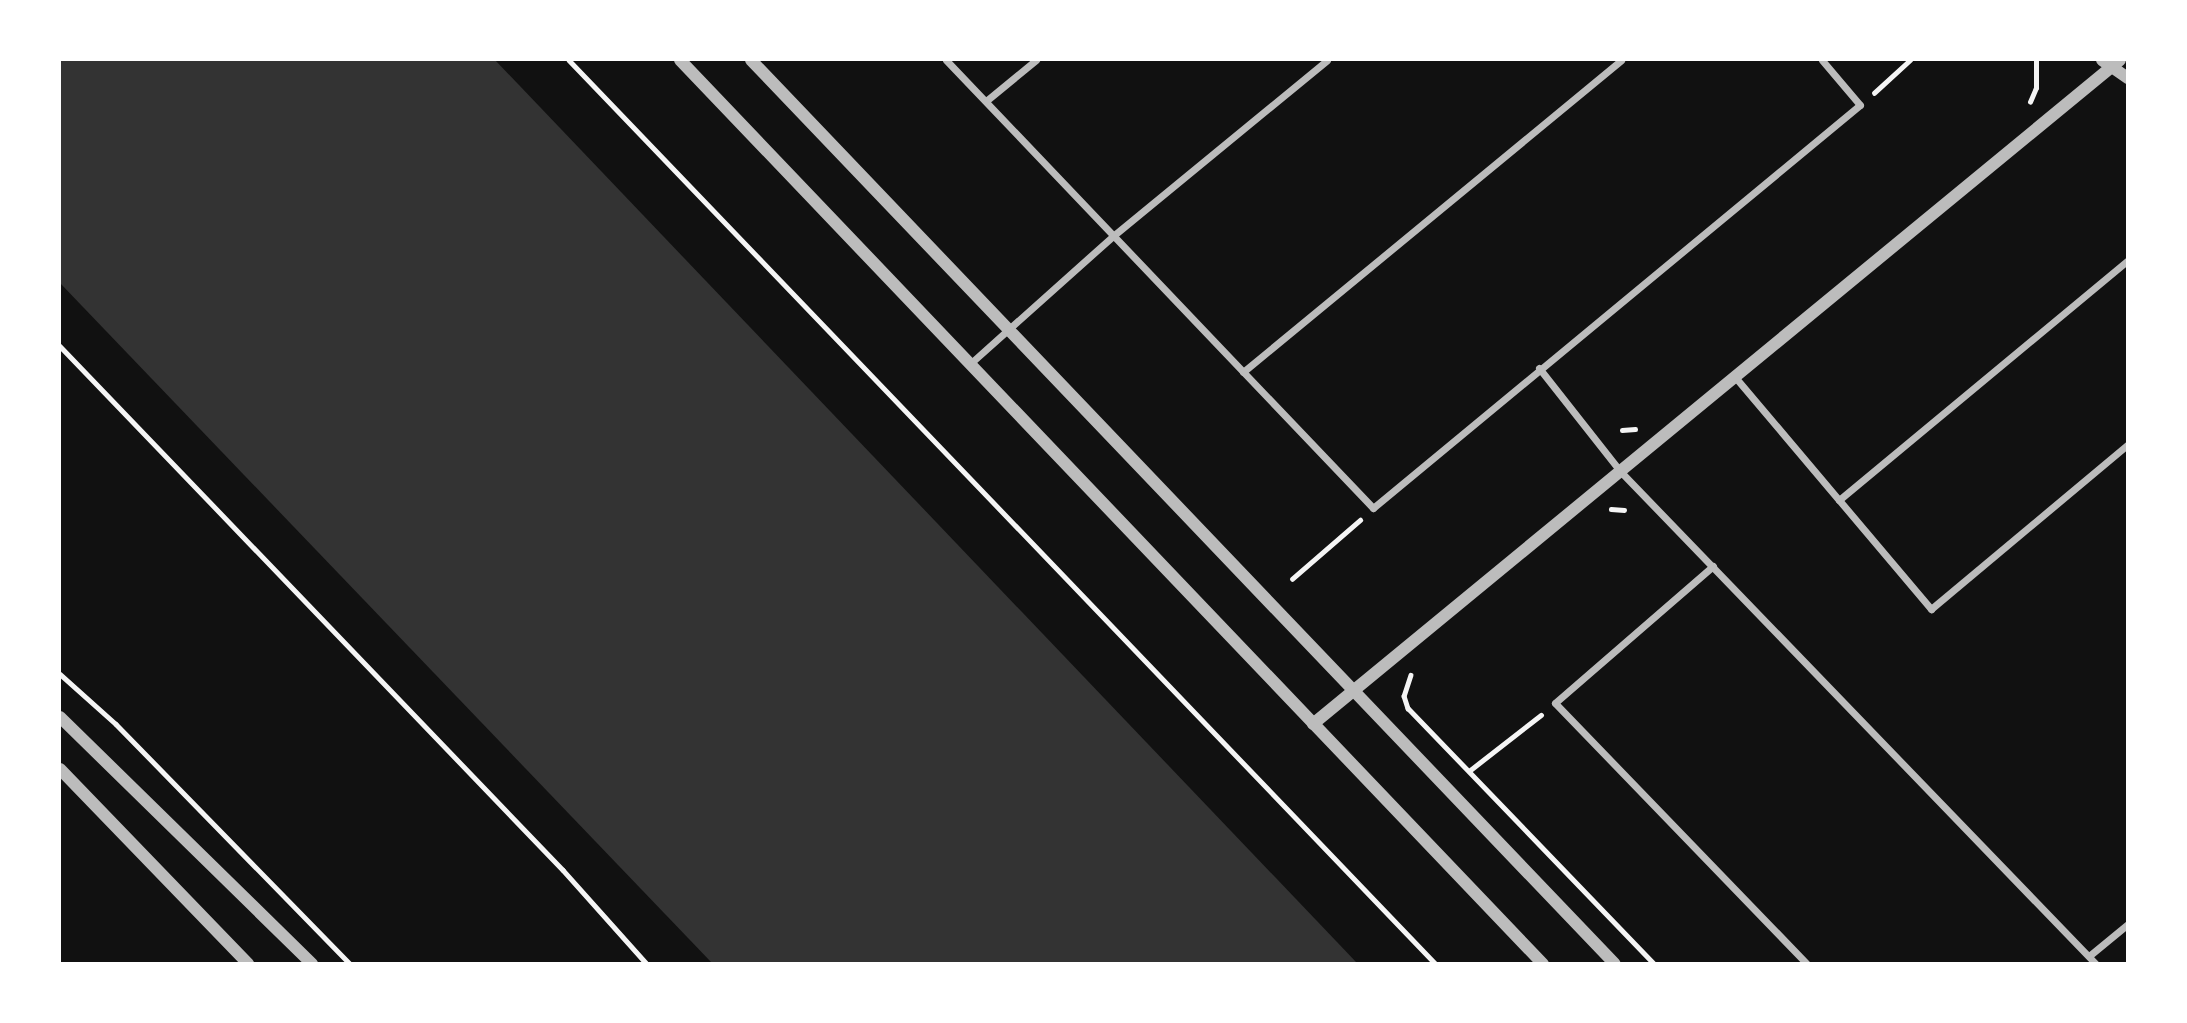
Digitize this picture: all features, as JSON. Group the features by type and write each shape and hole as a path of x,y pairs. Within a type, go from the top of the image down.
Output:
{"street":[{"path":"680,60 972,362 1543,964"},
{"path":"751,60 1010,327 1615,964"},
{"path":"946,60 1373,508 1539,368 1860,106 1822,60"},
{"path":"986,101 1036,60"},
{"path":"972,362 1114,236 1327,60"},
{"path":"1244,372 1621,60"},
{"path":"1313,724 1735,377 2111,62 2127,78"},
{"path":"1839,500 2127,260"},
{"path":"1539,368 1620,471 2096,964"},
{"path":"1735,377 1931,609 2127,444"},
{"path":"1713,566 1555,704 1807,964"},
{"path":"60,718 312,964"},
{"path":"60,769 248,964"},
{"path":"2089,956 2127,923"}],"path":[{"path":"569,60 1436,964"},
{"path":"1860,106 1910,60"},
{"path":"60,346 563,870 647,964"},
{"path":"1292,579 1373,508"},
{"path":"1608,510 1624,509"},
{"path":"1412,673 1405,688 1406,705 1654,964"},
{"path":"60,674 116,724 350,964"},
{"path":"1469,771 1555,704"}],"shaded area":[{"path":"60,60 495,60 1357,963 712,963 60,283"}]}
